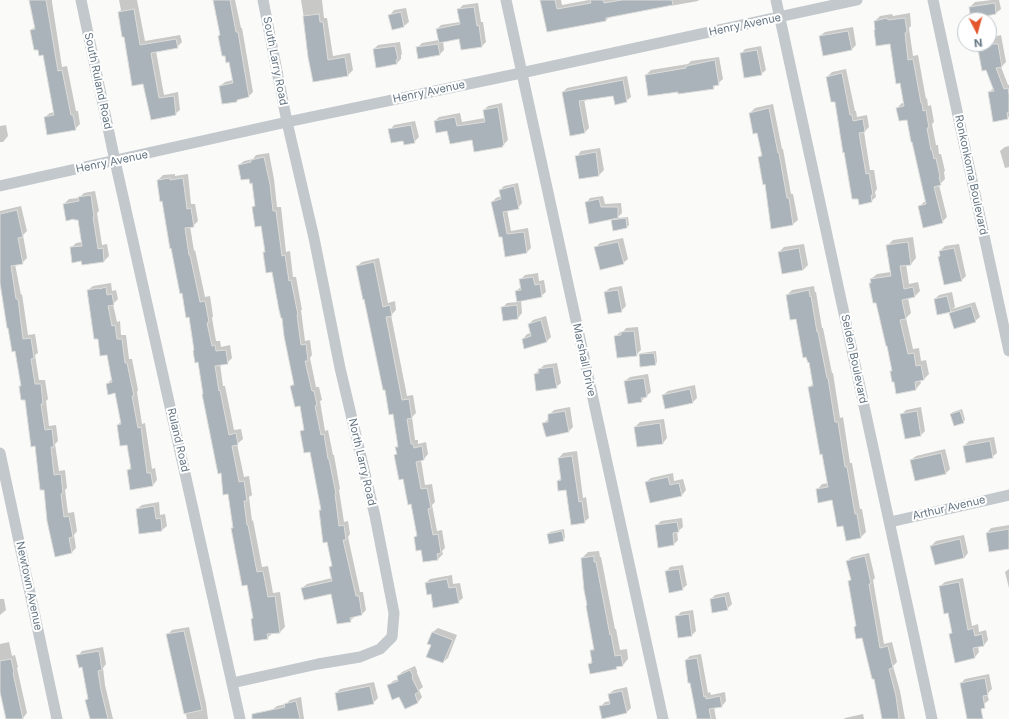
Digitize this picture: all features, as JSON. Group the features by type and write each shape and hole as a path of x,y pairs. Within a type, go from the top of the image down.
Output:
{"street":[{"name":"South Ruland Road","path":"81,0 115,161"},
{"name":"South Larry Road","path":"263,0 287,122"},
{"name":"Marshall Drive","path":"506,0 663,719"},
{"name":"Selden Boulevard","path":"776,0 932,719"},
{"name":"Henry Avenue","path":"0,186 287,122 858,0"},
{"name":"Ronkonkoma Boulevard","path":"933,0 1009,351"},
{"name":"North Larry Road","path":"232,683 318,664 360,657 380,649 392,637 394,614 375,516 340,368 314,238 287,122"},
{"name":"Ruland Road","path":"115,161 240,719"},
{"name":"Newtown Avenue","path":"0,454 58,719"},
{"name":"Arthur Avenue","path":"890,522 1009,495"}],"building":[{"path":"29,0 46,0 58,71 62,70 71,115 73,115 76,130 47,135 44,117 54,115 43,55 39,56 38,50 34,50 30,30 35,29"},
{"path":"213,0 230,0 236,32 238,32 249,97 237,100 237,102 222,104 219,86 233,83 229,62 226,63 225,56 222,56 218,36 220,35"},
{"path":"540,0 555,0 557,9 591,3 590,0 603,0 604,3 622,0 672,0 673,5 606,18 606,21 547,32"},
{"path":"995,3 996,12 970,12 969,7"},
{"path":"474,7 477,26 479,25 482,47 461,50 459,39 439,43 436,29 460,24 457,9"},
{"path":"134,9 140,45 176,39 178,48 151,53 159,98 174,96 176,115 151,120 143,84 132,86 124,37 122,37 118,12"},
{"path":"401,12 404,27 392,30 388,15"},
{"path":"319,14 320,22 323,22 328,60 345,57 348,76 313,82 303,16"},
{"path":"887,18 888,20 905,18 908,60 913,59 923,111 926,110 929,128 927,128 931,150 934,159 936,158 940,177 941,185 934,187 943,223 923,228 918,206 926,204 907,120 899,121 896,108 904,106 900,83 896,84 890,44 876,46 874,21"},
{"path":"848,31 852,50 823,56 819,36"},
{"path":"438,44 440,55 418,59 416,47"},
{"path":"998,44 1002,67 996,68 1004,89 1008,88 1008,119 993,122 988,92 994,91 986,70 982,71 978,52 997,52"},
{"path":"395,46 398,59 396,60 397,64 376,68 373,49"},
{"path":"757,50 762,75 744,78 740,53"},
{"path":"715,60 719,85 713,86 714,89 648,96 645,75 686,68 686,66"},
{"path":"842,73 850,115 852,115 853,121 863,119 865,132 859,133 866,174 869,173 873,195 871,195 872,202 859,205 858,199 852,199 835,102 831,102 826,77"},
{"path":"623,80 627,102 615,105 613,96 579,101 585,133 570,136 562,92"},
{"path":"498,107 504,145 502,146 503,147 474,152 472,140 450,144 447,131 436,133 434,121 455,117 457,126 485,122 483,110"},
{"path":"769,108 787,198 789,198 793,225 771,229 765,184 763,185 758,157 762,156 757,133 753,134 749,113"},
{"path":"411,125 415,143 404,145 403,141 391,143 388,129"},
{"path":"596,152 599,176 579,179 575,156"},
{"path":"264,157 270,184 273,211 276,211 282,256 285,255 289,281 291,280 298,315 301,345 306,344 308,361 305,361 312,391 314,391 317,405 315,406 321,435 324,434 336,494 339,526 344,525 346,540 343,540 356,596 359,596 362,615 350,618 351,622 337,624 331,594 304,600 301,588 332,581 329,567 332,566 327,542 323,543 319,510 321,510 310,452 304,453 300,431 304,430 300,406 295,407 290,386 294,385 272,272 266,273 263,252 265,252 261,226 255,227 252,207 255,206 252,183 250,184 249,179 241,180 238,165"},
{"path":"170,178 170,180 183,178 187,209 191,208 194,227 185,228 189,255 200,302 205,301 209,322 207,323 212,346 215,345 216,351 226,350 228,364 215,366 229,435 236,433 238,445 232,446 239,482 244,481 247,501 244,501 247,525 257,572 263,571 268,597 275,596 280,633 267,634 268,639 254,641 251,619 253,618 247,585 242,586 231,528 233,528 228,494 223,495 221,473 218,474 202,394 198,362 195,363 189,317 186,318 182,293 180,294 171,248 170,249 162,201 160,202 157,180"},
{"path":"514,186 519,209 503,212 507,234 524,232 527,253 505,257 502,237 499,237 491,202 501,199 499,190"},
{"path":"91,195 98,249 103,248 104,262 82,265 81,261 72,263 70,247 82,246 78,220 74,219 66,221 63,204 79,201 78,197"},
{"path":"599,199 601,207 618,207 618,218 589,224 585,202"},
{"path":"17,210 23,237 18,238 23,264 11,266 16,299 18,299 23,339 31,338 34,358 31,359 35,384 41,384 43,404 41,404 45,430 52,429 54,447 51,447 54,475 61,474 63,493 61,494 64,517 69,516 73,537 69,538 72,553 55,557 47,521 44,490 40,490 35,446 31,447 25,400 21,400 19,386 21,386 15,351 12,352 0,283 0,214"},
{"path":"626,218 627,228 613,231 611,220"},
{"path":"618,242 624,264 600,270 594,247"},
{"path":"908,242 911,265 900,266 904,289 913,287 915,297 902,300 906,319 900,320 908,354 914,353 916,366 921,365 924,380 915,382 916,390 896,394 894,382 892,382 890,371 892,371 887,346 876,303 873,303 869,283 871,283 870,279 891,276 886,245"},
{"path":"799,248 803,270 782,274 778,252"},
{"path":"954,248 962,281 944,285 938,257 940,256 939,251"},
{"path":"374,262 383,307 390,305 392,316 386,317 402,400 409,399 412,418 407,419 411,444 413,444 414,448 422,446 424,460 416,462 421,489 427,488 431,508 428,509 433,535 438,534 441,553 437,554 438,560 423,562 421,550 416,551 414,537 417,536 411,504 408,505 403,479 399,480 394,455 397,454 395,447 398,447 393,414 389,415 385,390 383,390 356,266"},
{"path":"533,277 535,285 540,284 542,297 517,302 515,291 521,290 519,279"},
{"path":"106,287 107,295 112,294 114,305 108,306 112,326 115,325 117,339 122,339 125,363 127,363 134,396 132,396 138,428 141,427 147,473 151,473 153,486 130,490 127,470 131,469 127,445 120,446 117,425 121,424 115,393 108,395 106,384 112,382 107,355 100,356 98,339 94,339 87,290"},
{"path":"618,290 622,312 608,314 604,292"},
{"path":"809,290 828,378 835,422 838,422 845,467 847,467 855,514 857,514 861,538 846,541 843,526 837,527 832,500 818,503 816,489 828,487 822,454 820,455 808,387 813,386 809,362 808,363 806,357 803,358 796,319 790,320 786,295"},
{"path":"947,296 951,312 937,315 934,299"},
{"path":"517,305 518,319 503,321 501,307"},
{"path":"971,306 976,322 954,329 949,313"},
{"path":"541,320 547,342 524,349 522,339 531,336 528,324"},
{"path":"634,331 637,356 617,358 614,336 621,335 621,332"},
{"path":"654,353 656,365 640,367 639,354"},
{"path":"553,367 557,388 536,391 534,374 539,373 538,369"},
{"path":"644,378 647,397 641,398 642,402 628,404 624,381"},
{"path":"690,389 693,403 665,409 662,395"},
{"path":"565,411 569,432 546,437 542,423 548,422 548,414"},
{"path":"917,411 921,436 905,439 900,414"},
{"path":"960,411 964,423 954,426 950,414"},
{"path":"660,423 663,444 637,447 634,427"},
{"path":"990,441 993,458 966,463 963,446"},
{"path":"941,453 946,474 915,481 910,460"},
{"path":"572,456 579,502 582,501 585,523 571,525 566,490 558,491 557,481 561,480 558,458"},
{"path":"668,477 670,485 679,483 682,496 650,503 645,482"},
{"path":"154,506 156,519 161,518 162,531 139,534 136,509"},
{"path":"677,522 679,532 673,533 674,545 658,548 655,525"},
{"path":"1009,529 1009,549 989,552 986,533"},
{"path":"562,531 564,541 549,544 547,534"},
{"path":"960,539 964,558 935,565 930,546"},
{"path":"594,556 594,562 596,562 615,656 621,655 623,666 616,667 617,669 590,674 588,664 592,663 590,650 594,650 586,606 581,558"},
{"path":"865,556 871,584 869,584 880,648 888,646 893,668 889,669 896,696 899,719 882,719 874,679 872,679 862,638 856,639 854,627 856,626 848,581 851,580 846,561"},
{"path":"679,569 683,590 669,593 665,571"},
{"path":"447,579 449,588 456,587 459,603 433,608 431,594 427,595 425,583"},
{"path":"959,582 968,630 973,628 975,636 982,634 984,646 973,648 975,658 955,663 949,634 952,633 948,613 944,614 939,586"},
{"path":"725,596 728,610 712,613 710,599"},
{"path":"689,614 692,636 678,638 675,616"},
{"path":"184,631 202,710 184,714 166,634"},
{"path":"432,632 453,640 443,663 426,657 431,645 427,644"},
{"path":"99,651 102,670 98,671 108,719 90,719 85,700 88,699 82,667 79,668 76,655"},
{"path":"697,658 704,697 706,696 706,699 720,696 722,707 709,709 711,719 697,719 690,683 688,683 685,660"},
{"path":"11,659 23,719 6,719 0,692 0,661"},
{"path":"410,670 419,692 415,694 418,703 405,709 399,697 392,700 387,685 398,681 397,676"},
{"path":"985,678 988,695 983,696 985,708 981,709 983,719 967,719 960,683"},
{"path":"370,686 374,704 338,711 335,693"},
{"path":"622,691 627,713 602,719 599,706 610,704 608,694"},
{"path":"296,701 300,719 252,719 252,714 285,707 284,704"}]}
